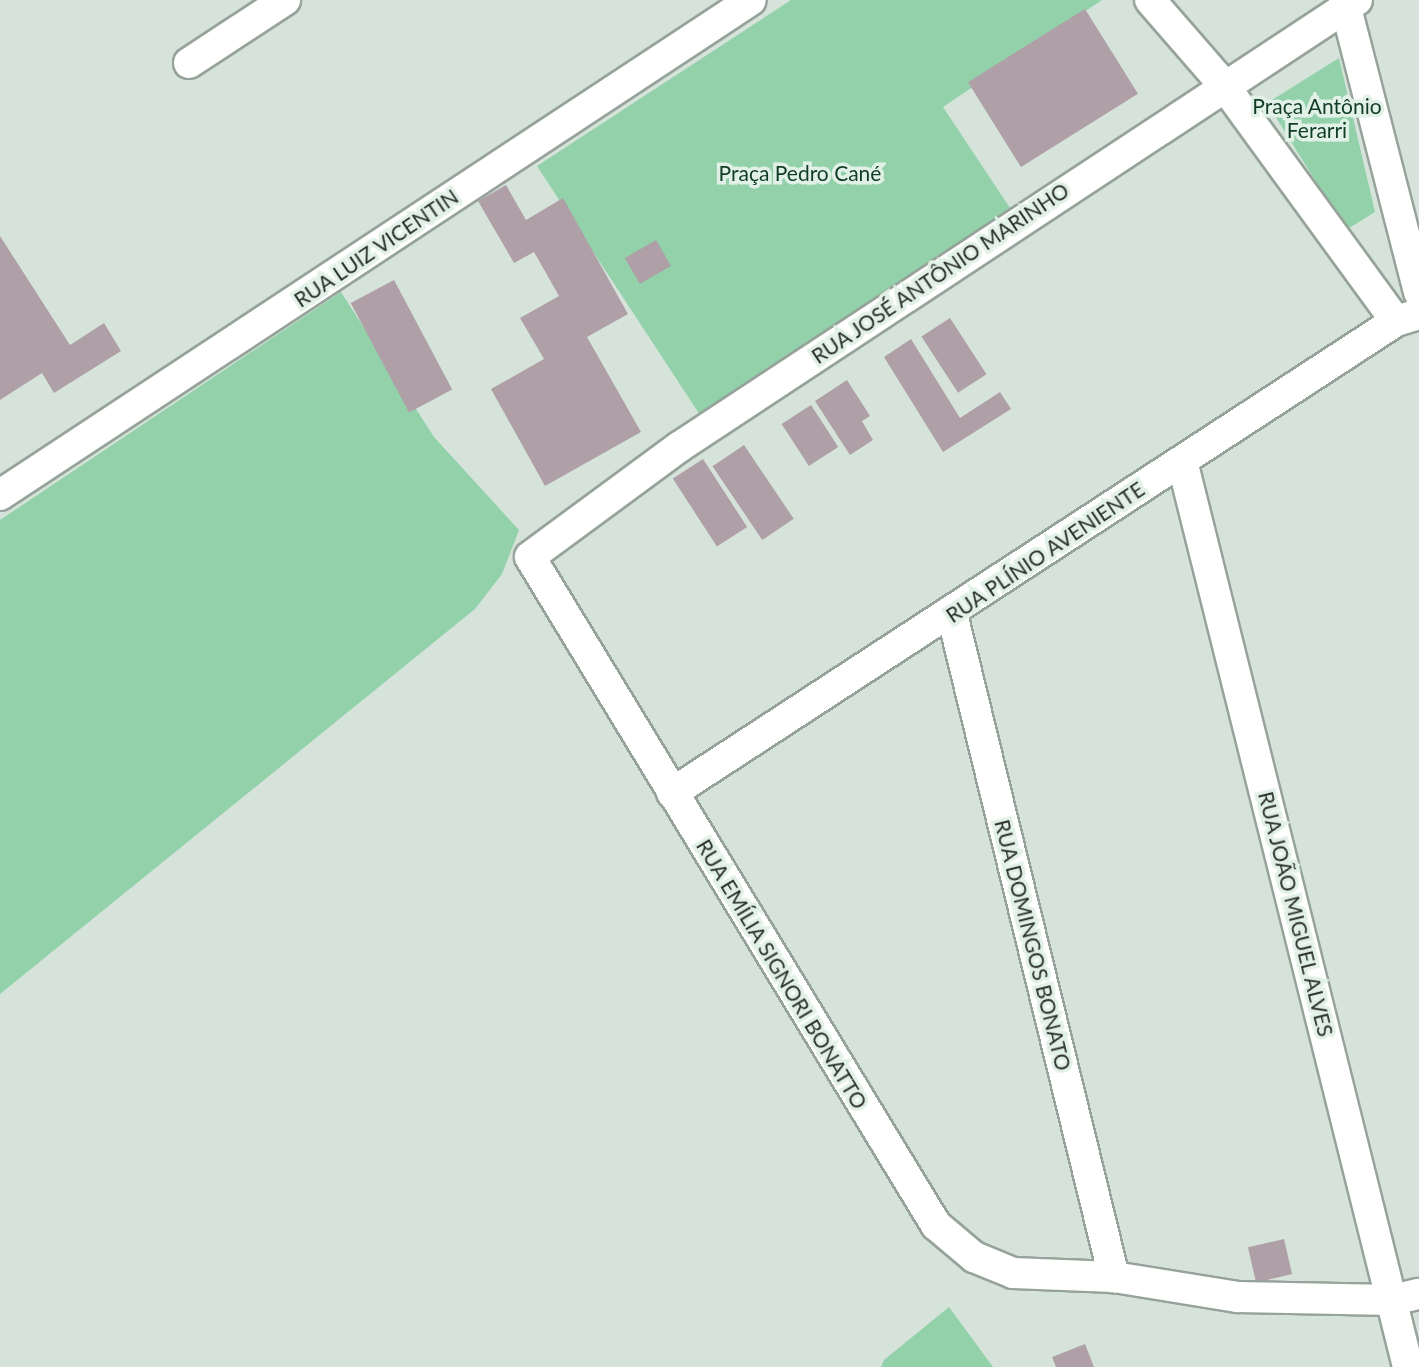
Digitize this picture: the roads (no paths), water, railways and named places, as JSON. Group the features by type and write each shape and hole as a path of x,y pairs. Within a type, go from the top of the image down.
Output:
{"street":[{"path":"190,63 285,0"},
{"name":"RUA LUIZ VICENTIN","path":"0,495 751,0"},
{"path":"1150,0 1223,84 1407,318"},
{"path":"1349,3 1419,293"},
{"name":"RUA JOSÉ ANTÔNIO MARINHO","path":"530,557 679,447 1349,3"},
{"name":"RUA PLÍNIO AVENIENTE","path":"672,793 1407,318"},
{"name":"RUA JOÃO MIGUEL ALVES","path":"1182,461 1406,1297 1408,1367"},
{"name":"RUA EMÍLIA SIGNORI BONATTO","path":"530,557 936,1225 974,1257 1013,1273 1114,1277 1238,1297 1406,1297"},
{"name":"RUA DOMINGOS BONATO","path":"952,614 1114,1277"}],"park label":[{"name":"Praça Antônio Ferarri","path":"1317,118"},
{"name":"Praça Pedro Cané","path":"800,173"}]}
